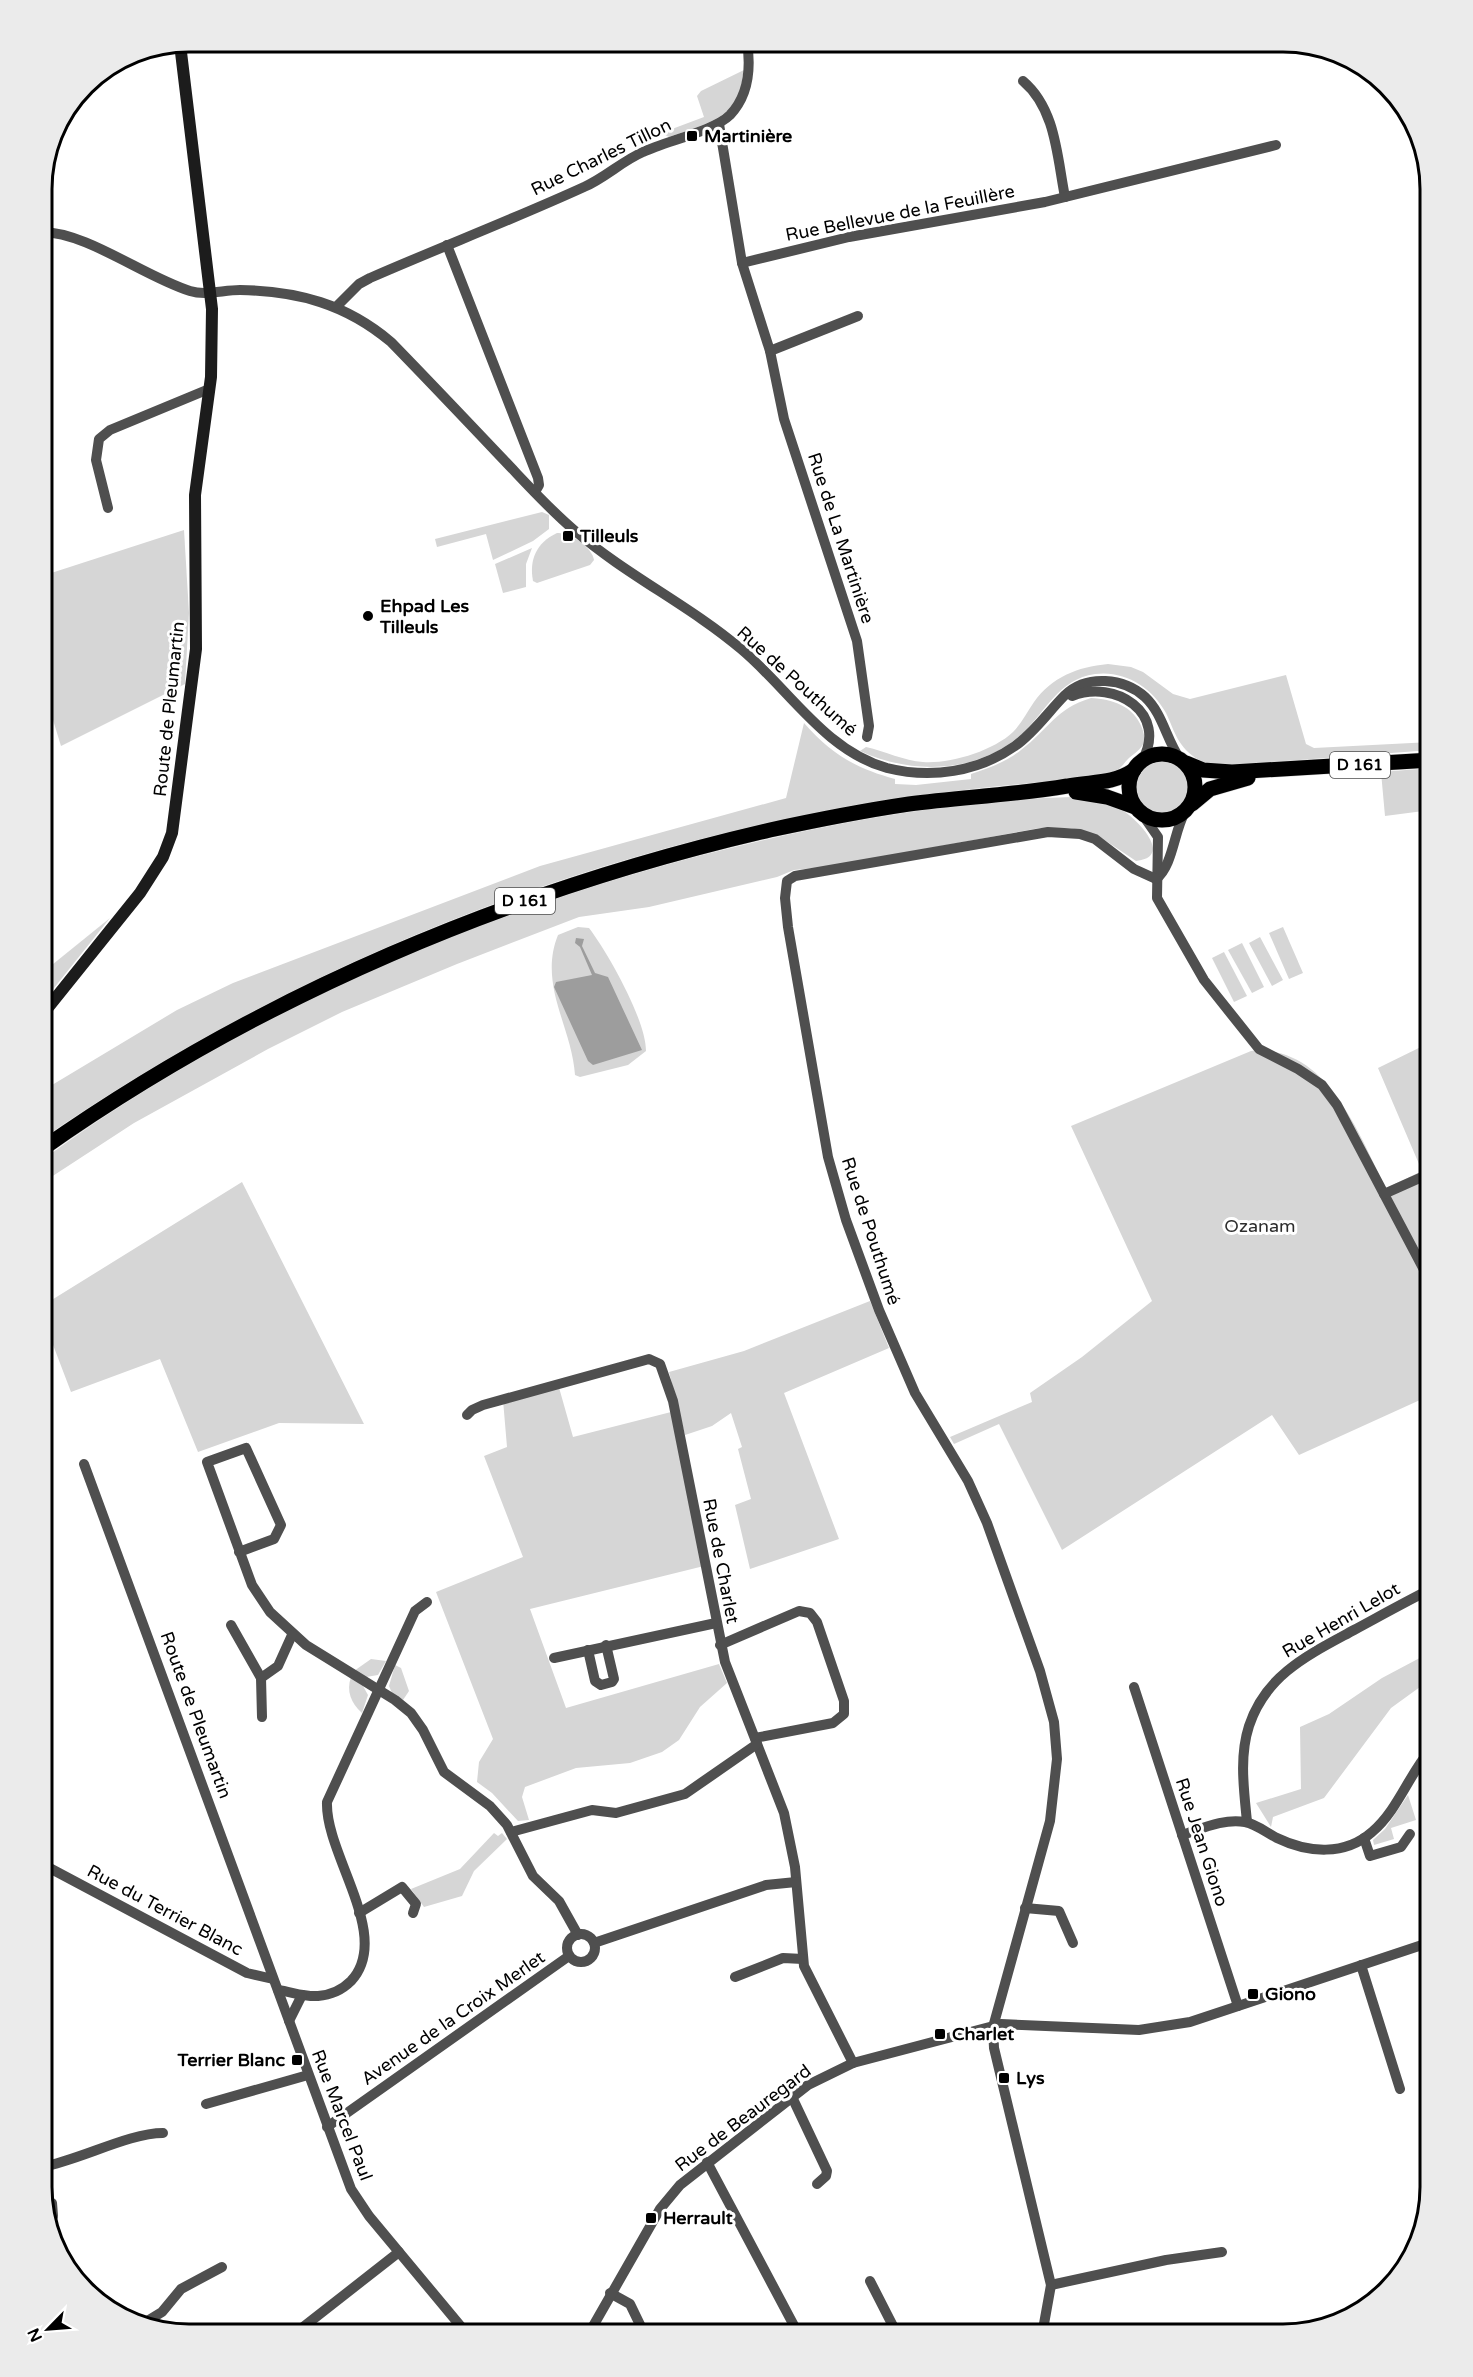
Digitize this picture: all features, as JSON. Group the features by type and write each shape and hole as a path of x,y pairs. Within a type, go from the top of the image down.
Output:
{"main road":[{"name":"Route de Pleumartin","path":"53,1002 140,893 163,857 172,832 196,649 195,495 209,389 213,332 181,53"},
{"path":"1164,754 1183,761 1196,784 1188,809 1166,820 1153,819 1139,810 1129,786 1138,765 1164,754"},
{"name":"D 161","path":"1183,761 1215,772 1290,771 1420,761"},
{"name":"D 161","path":"53,1142 149,1079 274,1009 414,944 541,895 694,849 816,821 908,804 1109,782 1138,765"},
{"name":"D 161","path":"1188,809 1207,791 1220,785 1290,771"},
{"name":"D 161","path":"1056,789 1107,797 1139,810"}],"street":[{"name":"Rue Charles Tillon","path":"337,306 370,278 590,185 637,154 718,124 736,109 746,86 748,53"},
{"path":"1023,81 1034,90 1046,110 1065,197"},
{"name":"Rue de La Martinière","path":"718,124 742,263 770,351 784,419 858,641 868,721 867,737"},
{"name":"Rue Bellevue de la Feuillère","path":"742,263 849,237 1065,197 1276,145"},
{"name":"Rue de Pouthumé","path":"53,234 74,238 166,283 193,292 238,290 279,292 337,306 367,323 391,342 535,492 591,544 742,650 832,739 851,752 881,766 904,771 932,773 973,767 1015,746 1072,690 1094,682 1111,681 1134,689 1154,707 1169,742 1183,761"},
{"path":"447,245 538,478 539,485 535,492"},
{"path":"770,351 858,316"},
{"path":"108,508 96,460 99,439 110,430 209,389"},
{"name":"Rue de Pouthumé","path":"1059,703 1093,690 1113,693 1128,700 1139,710 1149,727 1149,744 1138,765"},
{"path":"1156,879 1168,863 1177,826 1188,809"},
{"path":"1139,810 1158,837 1157,898 1214,993 1259,1049 1298,1069 1322,1085 1337,1105 1420,1262"},
{"name":"Rue de Pouthumé","path":"993,2027 1048,1830 1055,1787 1057,1748 1051,1708 987,1523 968,1481 915,1393 879,1310 846,1220 828,1157 788,927 785,885 795,876 1048,832 1090,836 1107,846 1134,868 1156,879"},
{"path":"1384,1194 1420,1178"},
{"name":"Rue de Charlet","path":"467,1415 472,1410 483,1406 642,1361 658,1362 665,1373 673,1401 720,1645 731,1680 783,1806 796,1882 803,1959 808,1977 853,2063"},
{"path":"239,1552 274,1539 281,1525 246,1448 207,1462 239,1552 261,1599 292,1635 411,1713 423,1730 444,1772 490,1806 511,1833 533,1876 559,1902 578,1935"},
{"name":"Route de Pleumartin","path":"84,1464 276,1985"},
{"name":"Rue Henri Lelot","path":"1247,1822 1243,1762 1245,1742 1255,1710 1274,1682 1301,1658 1420,1595"},
{"name":"Rue du Terrier Blanc","path":"52,1869 247,1973 302,1995 319,1996 335,1993 356,1976 366,1952 366,1942 359,1913 329,1824 327,1802 415,1611 427,1602"},
{"path":"511,1833 592,1810 616,1813 685,1794 756,1741 833,1723 844,1714 844,1701 817,1622 810,1613 800,1611 720,1645"},
{"path":"554,1658 716,1623"},
{"path":"231,1625 261,1678 262,1717"},
{"path":"261,1678 279,1665 292,1635"},
{"path":"588,1650 596,1683 601,1685 612,1682 614,1678 606,1645"},
{"name":"Rue Jean Giono","path":"1134,1688 1238,2006"},
{"path":"1182,1835 1222,1823 1247,1822 1293,1845 1310,1850 1339,1848 1364,1838 1381,1823 1420,1765"},
{"path":"1364,1838 1370,1856 1401,1847 1410,1834"},
{"path":"594,1943 766,1886 796,1882"},
{"path":"359,1913 402,1887 416,1904 413,1913"},
{"path":"1025,1908 1059,1911 1073,1943"},
{"path":"578,1935 587,1936 594,1943 594,1953 586,1962 576,1962 569,1956 567,1943 578,1935"},
{"name":"Rue de Beauregard","path":"594,2324 660,2209 680,2185 792,2097 814,2082 853,2063 1014,2023 1154,2029 1190,2022 1420,1946"},
{"name":"Avenue de la Croix Merlet","path":"327,2127 569,1956"},
{"path":"735,1977 783,1958 803,1959"},
{"path":"1361,1965 1400,2089"},
{"name":"Rue Marcel Paul","path":"276,1985 351,2189 369,2216 459,2324"},
{"path":"289,2021 302,1995"},
{"path":"993,2027 994,2048 1051,2285 1044,2324"},
{"path":"206,2104 308,2075"},
{"path":"792,2097 827,2171 826,2176 817,2184"},
{"path":"52,2164 91,2154 149,2133 164,2133"},
{"path":"707,2162 793,2324"},
{"path":"307,2324 399,2252"},
{"path":"1051,2285 1166,2260 1222,2252"},
{"path":"151,2319 162,2312 181,2289 222,2267"},
{"path":"870,2281 893,2324"},
{"path":"610,2293 630,2304 640,2324"}],"green space":[{"path":"744,70 740,93 728,110 700,126 669,137 665,135 664,132 704,117 697,96 701,91"},
{"path":"542,512 549,515 549,529 533,541 493,560 486,534 437,547 435,539"},
{"path":"184,530 189,613 185,684 61,746 53,719 53,572"},
{"path":"557,533 580,541 589,550 594,560 590,565 537,583 533,581 533,559 539,547"},
{"path":"532,548 526,564 526,587 503,593 495,564"},
{"path":"1108,664 1131,667 1143,672 1173,694 1190,699 1286,675 1306,744 1314,748 1420,743 1420,751 1234,765 1207,763 1192,755 1182,745 1166,713 1153,695 1136,682 1106,673 1083,677 1072,682 1054,697 1023,733 1005,747 965,763 923,767 880,759 860,751 866,747 923,762 946,761 971,755 994,745 1013,732 1041,693 1049,686 1066,675"},
{"path":"1091,698 1114,702 1128,709 1138,720 1143,730 1142,746 1114,772 1087,779 922,795 788,819 656,851 526,892 400,942 277,999 157,1065 53,1132 53,1085 177,1010 233,983 540,866 786,798 804,723 824,743 856,765 895,779 895,784 916,785 971,779 971,774 1015,754 1060,714"},
{"path":"1163,760 1173,762 1182,768 1188,777 1190,787 1188,797 1182,806 1173,812 1163,814 1153,812 1144,806 1138,797 1136,787 1138,777 1144,768 1153,762"},
{"path":"1420,769 1420,811 1385,816 1381,772"},
{"path":"1072,797 1104,802 1116,807 1128,814 1143,829 1149,837 1152,852 1147,858 1136,861 1097,835 1071,828 1040,828 826,867 794,870 777,877 649,907 579,917 342,1012 268,1049 134,1123 53,1176 53,1153 126,1102 214,1050 304,1002 397,959 492,921 589,888 687,859 786,835 928,809 1036,798"},
{"path":"110,918 53,990 53,964"},
{"path":"578,927 589,928 625,987 640,1022 646,1051 628,1065 580,1077 575,1075 573,1057 554,989 552,971 553,953 558,935"},
{"path":"1283,927 1303,973 1289,979 1269,933"},
{"path":"1260,937 1283,980 1272,986 1249,943"},
{"path":"1242,943 1264,987 1252,993 1228,950"},
{"path":"1224,952 1247,996 1234,1002 1212,958"},
{"name":"Ozanam","path":"1420,1047 1420,1166 1378,1068"},
{"name":"Ozanam","path":"1251,1051 1277,1053 1300,1062 1320,1077 1336,1096 1364,1142 1386,1188 1420,1172 1420,1400 1299,1455 1272,1415 1062,1550 999,1424 954,1444 950,1437 1032,1402 1030,1393 1082,1357 1152,1301 1071,1126"},
{"path":"242,1182 364,1424 279,1423 198,1452 160,1359 71,1392 52,1343 52,1300"},
{"path":"870,1301 889,1348 784,1393 839,1539 750,1569 735,1505 751,1499 738,1449 742,1447 731,1413 712,1426 685,1435 669,1372 744,1351"},
{"path":"558,1384 573,1437 675,1411 704,1566 530,1609 566,1708 719,1664 727,1683 700,1707 679,1740 662,1752 630,1763 576,1768 525,1787 522,1797 529,1820 518,1821 492,1793 477,1782 479,1762 493,1739 436,1592 523,1557 484,1456 507,1447 503,1400"},
{"path":"1420,1658 1420,1687 1391,1708 1324,1798 1273,1817 1271,1827 1256,1803 1301,1789 1300,1727 1329,1714 1382,1678"},
{"path":"371,1659 386,1661 378,1675 366,1677 354,1671"},
{"path":"395,1665 401,1668 409,1691 403,1700 392,1693 389,1686"},
{"path":"351,1677 363,1686 368,1695 362,1713 350,1696"},
{"path":"1408,1795 1416,1820 1391,1828 1394,1839 1374,1845 1373,1840 1385,1829"},
{"path":"494,1833 498,1836 502,1833 507,1839 474,1871 462,1896 424,1907 411,1889 460,1869"}],"shaded area":[{"path":"576,938 584,939 582,946 595,973 608,977 642,1050 593,1065 588,1061 554,987 556,982 592,975 580,947 575,943"}],"place":[{"name":"Martinière","path":"692,136"},
{"name":"Tilleuls","path":"568,536"},
{"name":"Ehpad Les Tilleuls","path":"368,616"},
{"name":"Giono","path":"1253,1994"},
{"name":"Charlet","path":"940,2034"},
{"name":"Terrier Blanc","path":"297,2060"},
{"name":"Lys","path":"1004,2078"},
{"name":"Herrault","path":"651,2218"}]}
